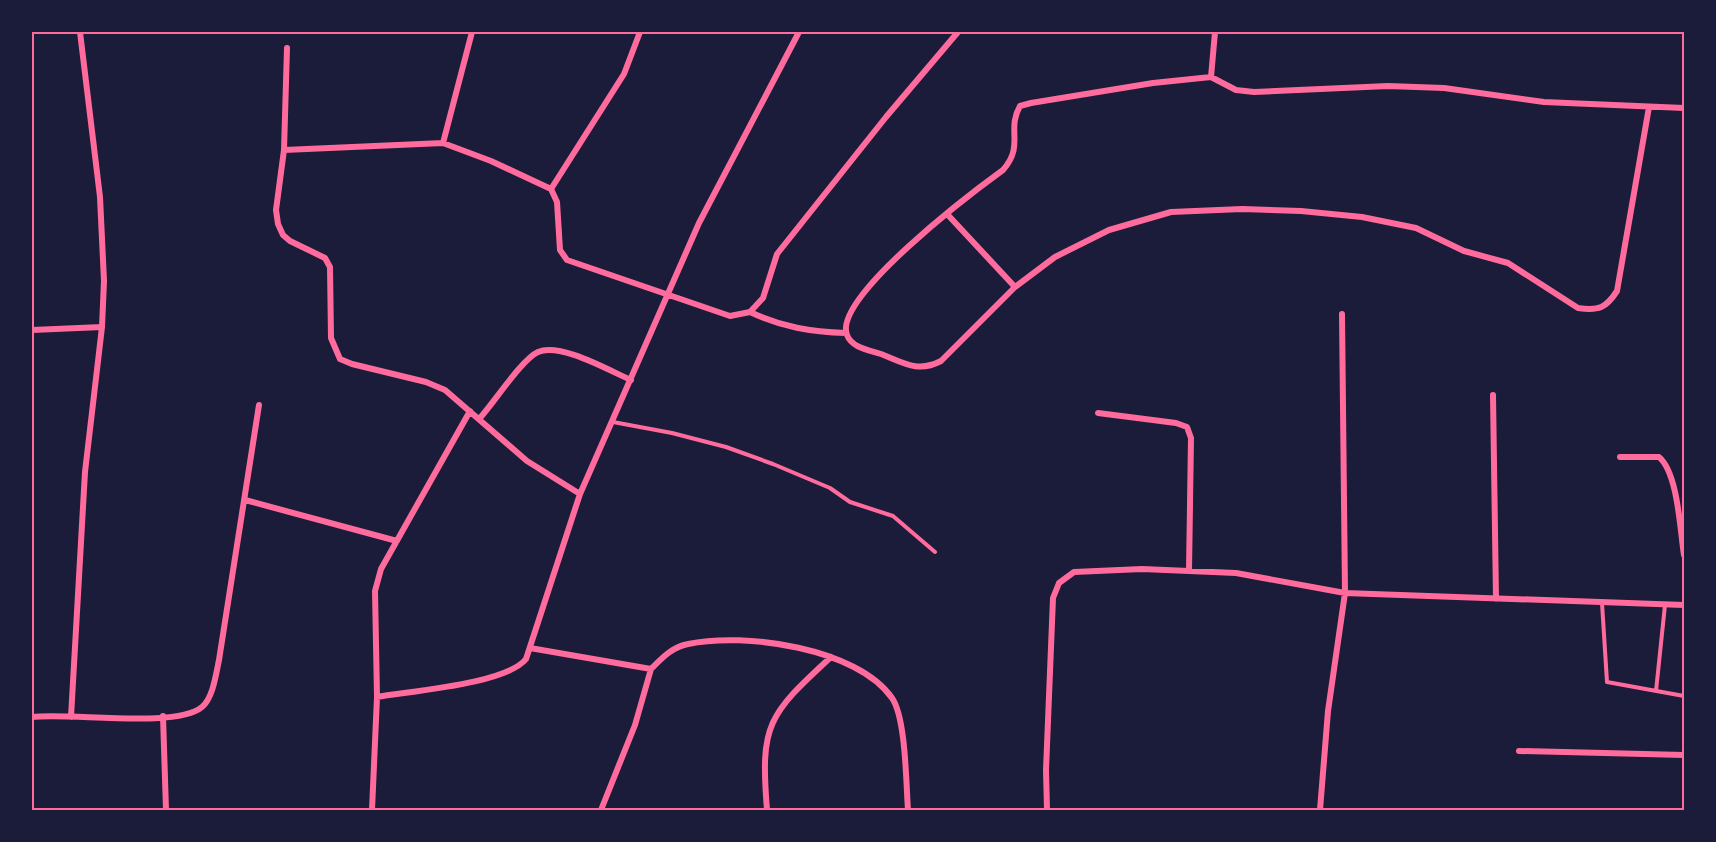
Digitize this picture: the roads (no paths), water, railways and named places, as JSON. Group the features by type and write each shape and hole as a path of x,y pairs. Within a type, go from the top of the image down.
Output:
{"street":[{"path":"71,717 85,471 102,327 104,272 100,197 80,32"},
{"path":"442,143 472,32"},
{"path":"551,189 624,74 640,32"},
{"path":"377,697 494,677 521,665 530,648 580,494 699,224 798,32"},
{"path":"750,312 763,298 777,254 886,117 958,32"},
{"path":"1211,77 1215,32"},
{"path":"287,48 285,150 276,210 278,224 283,235 290,241 325,258 330,267 331,338 340,359 426,382 445,390 527,461 580,494"},
{"path":"1649,107 1617,291 1608,304 1592,310 1578,308 1508,263 1464,251 1416,228 1362,218 1301,211 1242,209 1172,212 1109,230 1055,256 1015,287 941,361 928,368 915,367 853,344 846,333 847,319 876,278 909,244 1003,170 1013,158 1015,116 1020,106 1154,83 1211,77 1236,90 1254,93 1388,86 1433,88 1544,102 1684,108"},
{"path":"285,150 442,143 491,161 551,189 557,202 560,250 567,260 730,316 750,312 784,326 819,332 846,333"},
{"path":"947,214 1015,287"},
{"path":"1320,810 1328,711 1345,593 1342,314"},
{"path":"32,330 102,327"},
{"path":"479,419 524,363 539,351 557,350 631,380"},
{"path":"1493,395 1496,599"},
{"path":"32,717 127,719 189,714 203,707 210,694 219,660 259,405"},
{"path":"372,810 377,697 375,591 381,569 470,411"},
{"path":"1098,413 1176,423 1187,427 1191,438 1189,571"},
{"path":"1620,457 1659,457 1666,463 1672,477 1684,555"},
{"path":"245,500 397,541"},
{"path":"1047,810 1046,770 1053,598 1059,583 1074,572 1099,569 1189,571 1264,577 1345,593 1684,605"},
{"path":"601,810 631,735 651,669 668,652 687,644 711,641 770,643 831,657 882,685 894,701 901,722 908,810"},
{"path":"530,648 651,669"},
{"path":"766,810 765,742 774,717 792,693 831,657"},
{"path":"163,716 166,810"},
{"path":"1518,751 1684,755"}],"lane":[{"path":"613,422 704,441 773,464 830,488 850,502 893,516 935,552"},
{"path":"1602,603 1604,678 1607,682 1684,696"},
{"path":"1656,691 1665,605"}]}
